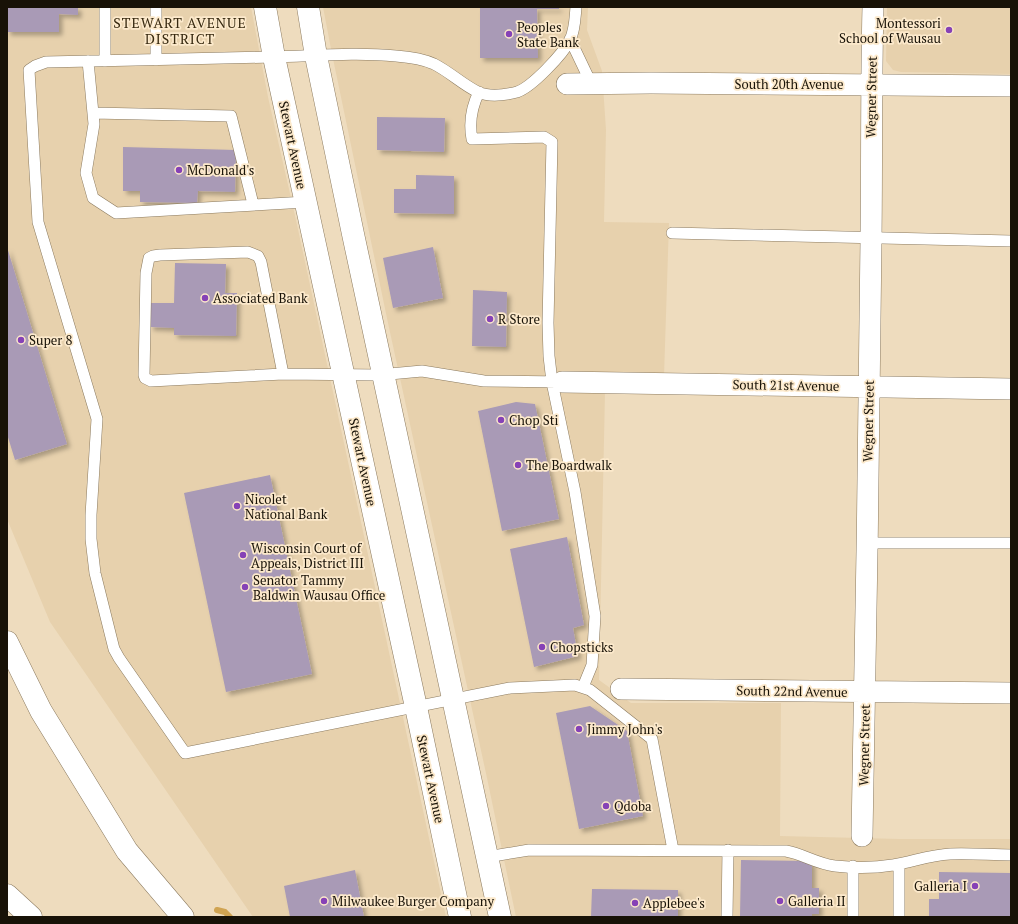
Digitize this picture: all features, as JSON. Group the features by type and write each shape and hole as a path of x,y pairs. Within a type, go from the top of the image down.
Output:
{"main road":[{"name":"Stewart Avenue","path":"265,7 274,57 416,707 460,917"},
{"path":"308,7 316,56 500,917"},
{"path":"7,642 41,711 127,851 183,917"},
{"path":"7,895 31,917"}],"street":[{"name":"Wegner Street","path":"862,836 873,7"},
{"name":"South 20th Avenue","path":"567,84 871,84 1011,86"},
{"name":"South 21st Avenue","path":"557,382 1011,389"},
{"name":"South 22nd Avenue","path":"621,689 1011,693"}],"lane":[{"path":"105,7 105,61"},
{"path":"156,7 156,60"},
{"path":"576,7 575,23 570,39 559,56 529,84 518,91 494,95 479,92 439,67 426,61 367,54 46,62 35,66 29,70 38,222 97,419 91,539 95,573 114,649 186,753 510,688 575,684 590,690 652,739 673,850"},
{"path":"570,39 591,83"},
{"path":"88,61 94,124 86,174 93,198 116,213 306,202"},
{"path":"479,92 475,101 470,128 472,139 544,137 552,142 548,323 549,356 557,382 594,616 592,665 583,687"},
{"path":"93,113 232,116 253,204"},
{"path":"672,233 871,239 1011,241"},
{"path":"283,374 261,262 258,256 248,252 160,255 149,258 146,273 144,375 151,382 283,374 384,374 422,371 484,381 557,382"},
{"path":"867,543 1011,543"},
{"path":"487,856 529,850 786,851 799,854 815,862 835,866 853,866 893,865 933,856 950,854 1011,855"},
{"path":"727,917 728,850"},
{"path":"899,864 899,917"},
{"path":"853,866 853,917"}],"shaded area":[{"path":"7,7 251,7 268,97 296,220 446,917 253,917 50,622 7,519"},
{"path":"323,7 588,7 587,30 602,71 606,130 604,222 669,223 664,376 605,392 599,680 631,703 781,703 780,836 900,839 1011,839 1011,917 516,917 388,323"},
{"name":"Montessori School of Wausau","path":"887,7 1011,7 1011,74 901,72 893,70 886,61"}],"building":[{"path":"7,7 78,7 78,15 59,14 59,32 7,32"},
{"name":"Peoples State Bank","path":"480,7 559,7 559,9 537,9 538,58 480,58"},
{"path":"377,117 445,118 444,152 377,150"},
{"name":"McDonald's","path":"123,147 236,150 235,192 198,191 197,203 140,202 140,191 123,191"},
{"path":"416,175 454,176 454,214 394,213 394,189 416,189"},
{"name":"Super 8","path":"7,247 67,444 15,460 7,434"},
{"path":"433,247 443,298 393,308 383,258"},
{"name":"Associated Bank","path":"175,263 226,264 225,293 237,293 236,336 174,335 174,328 150,327 150,303 174,303"},
{"name":"R Store","path":"473,290 507,292 506,347 472,346"},
{"name":"The Boardwalk","path":"516,402 535,404 559,519 502,531 478,411"},
{"path":"270,475 312,674 226,692 184,493"},
{"path":"567,537 584,625 573,628 578,656 534,667 510,549"},
{"path":"590,706 627,731 643,816 579,829 556,713"},
{"name":"Galleria II","path":"741,860 812,861 812,888 819,888 819,914 812,914 812,917 740,917"},
{"name":"Milwaukee Burger Company","path":"355,870 364,917 290,917 284,886"},
{"name":"Galleria I","path":"939,872 1011,873 1011,917 929,917 929,899 939,899"},
{"name":"Applebee's","path":"592,889 678,890 678,917 591,917"}],"waterway":[{"path":"217,910 225,912 230,917"}],"place":[{"name":"Montessori School of Wausau","path":"949,30"},
{"name":"Peoples State Bank","path":"509,34"},
{"name":"McDonald's","path":"179,170"},
{"name":"Associated Bank","path":"205,298"},
{"name":"R Store","path":"490,319"},
{"name":"Super 8","path":"21,340"},
{"name":"Chop Sti","path":"501,420"},
{"name":"The Boardwalk","path":"518,465"},
{"name":"Nicolet National Bank","path":"237,506"},
{"name":"Wisconsin Court of Appeals, District III","path":"243,555"},
{"name":"Senator Tammy Baldwin Wausau Office","path":"245,587"},
{"name":"Chopsticks","path":"542,647"},
{"name":"Jimmy John's","path":"579,729"},
{"name":"Qdoba","path":"606,806"},
{"name":"Galleria I","path":"975,886"},
{"name":"Milwaukee Burger Company","path":"324,901"},
{"name":"Galleria II","path":"780,901"},
{"name":"Applebee's","path":"635,903"}],"district":[{"name":"STEWART AVENUE DISTRICT","path":"180,32"}]}
